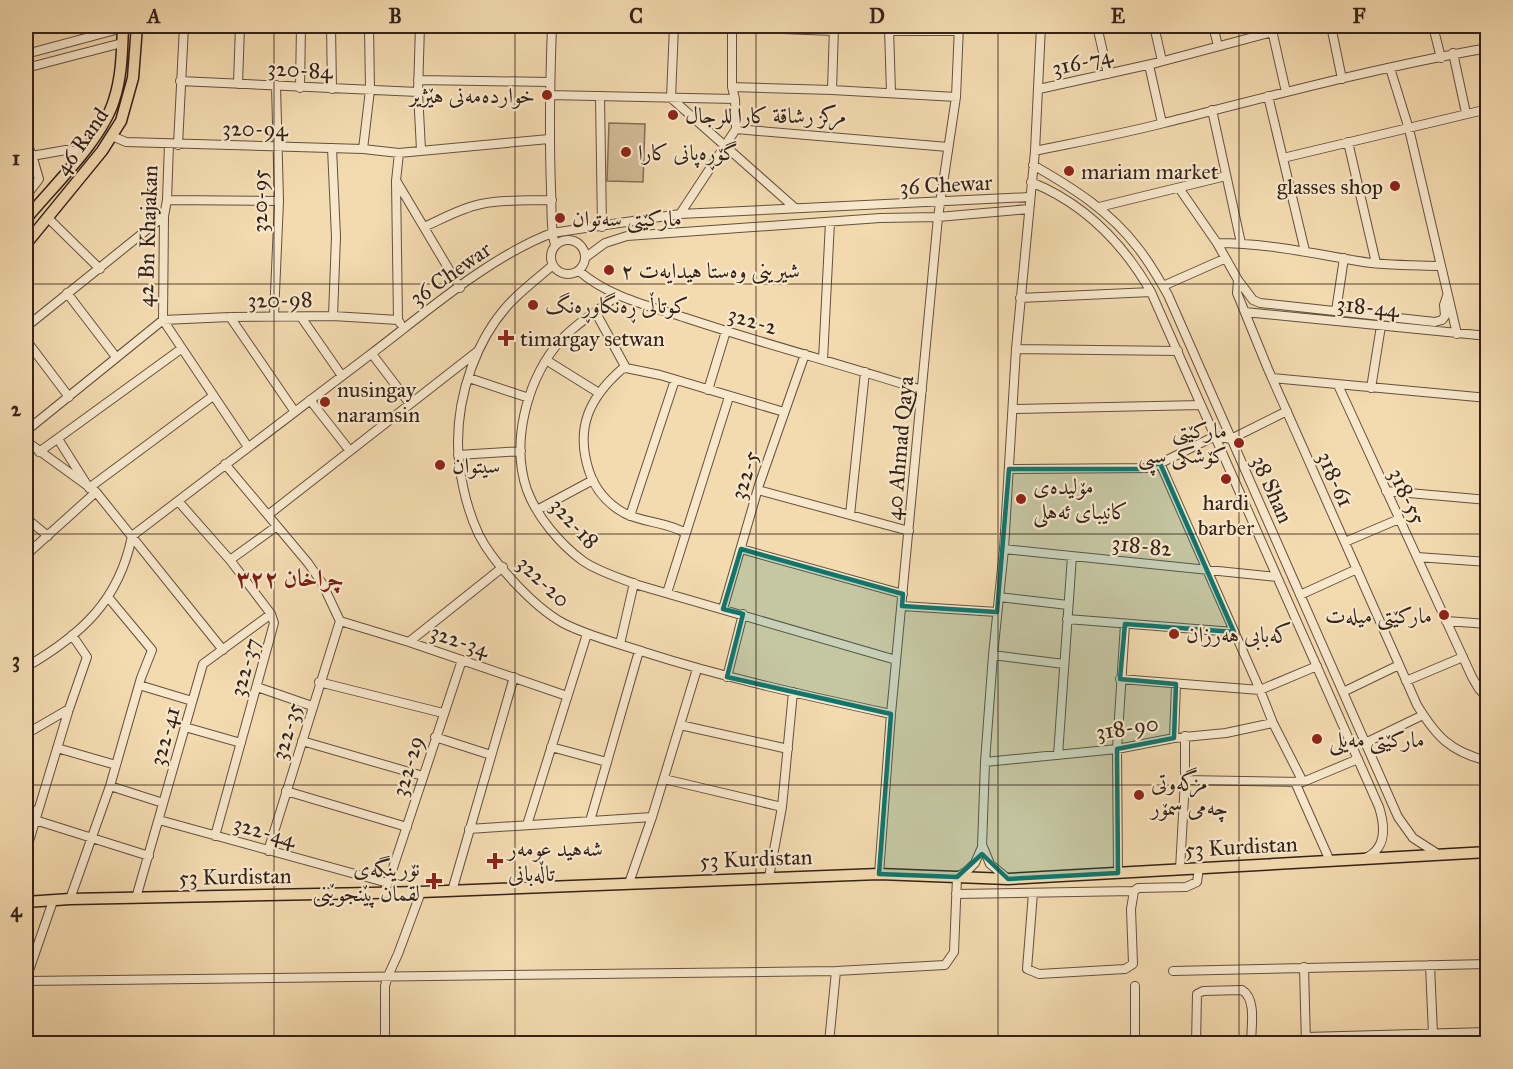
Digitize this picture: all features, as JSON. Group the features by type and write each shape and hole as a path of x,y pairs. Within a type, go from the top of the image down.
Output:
{"main road":[{"name":"46 Rand","path":"26,244 112,136 126,108 133,78 137,26"},
{"name":"46 Rand","path":"26,219 83,152 104,123 114,100 121,70 123,27"},
{"path":"60,178 72,188"},
{"name":"53 Kurdistan","path":"26,902 386,887 421,892 879,874 1008,879 1488,852"}],"street":[{"name":"42 Bn Khajakan","path":"184,26 174,145 164,216 163,320 248,447"},
{"path":"238,84 240,26"},
{"path":"300,88 301,26"},
{"path":"331,26 332,89"},
{"path":"363,149 370,90 369,26"},
{"path":"420,26 418,92 421,150"},
{"path":"527,26 552,26 549,140 552,233 555,245 551,255 553,265 565,274 570,274 583,267 586,257 582,246 566,239"},
{"path":"671,98 674,26"},
{"path":"680,214 736,129 735,99 732,87 732,26 834,28 832,90"},
{"path":"1008,879 993,868 982,847 985,762 1004,549 1020,298 1035,151 1041,26"},
{"path":"1097,26 1108,74"},
{"path":"1154,26 1162,61"},
{"path":"1213,26 1218,46"},
{"path":"1331,26 1342,79"},
{"path":"1433,26 1441,58"},
{"path":"26,54 123,27"},
{"path":"891,93 889,28 958,28"},
{"name":"40 Ahmad Qaya","path":"879,874 891,714 938,218 956,97 958,28"},
{"path":"1271,29 1286,92"},
{"name":"316-74","path":"1039,89 1162,61 1271,29"},
{"path":"26,68 122,43"},
{"path":"1035,151 1441,58 1453,53 1488,48"},
{"path":"1453,53 1466,114"},
{"path":"1149,64 1162,123"},
{"path":"1390,68 1408,129 1457,334"},
{"path":"418,80 549,82"},
{"name":"320-84","path":"180,81 418,92"},
{"name":"320-95","path":"274,316 279,201 276,85"},
{"path":"732,87 956,97"},
{"path":"549,95 735,99"},
{"path":"600,96 602,227"},
{"path":"1268,96 1305,251"},
{"path":"671,98 795,208"},
{"path":"1282,158 1488,109"},
{"path":"1212,110 1241,243"},
{"path":"736,129 948,147"},
{"name":"320-94","path":"112,136 126,142 174,145 363,149 399,153 549,140"},
{"path":"26,142 29,156 39,179 26,196"},
{"path":"1348,142 1376,263"},
{"path":"332,148 336,237 333,316"},
{"path":"29,156 66,150 83,152"},
{"path":"399,153 396,181 398,320 404,328"},
{"name":"38 Shan","path":"1033,165 1099,207 1138,247 1163,286 1398,817 1419,843 1442,855"},
{"path":"1099,207 1226,176"},
{"path":"396,181 460,288"},
{"name":"38 Shan","path":"1031,182 1078,208 1102,228 1127,255 1151,292 1379,807 1384,831 1379,847 1371,856 1363,859"},
{"name":"318-61","path":"1179,188 1217,243 1224,259 1238,279 1237,293 1272,378 1423,716 1437,736 1445,742 1464,753 1488,761"},
{"name":"36 Chewar","path":"132,537 404,328 508,254 533,240 552,233 680,214 1030,197"},
{"path":"167,200 279,201"},
{"path":"424,227 481,204 499,201 552,200"},
{"path":"586,257 605,243 627,236 880,218 938,218 1029,209"},
{"path":"26,327 164,216"},
{"path":"48,218 100,269"},
{"path":"823,360 830,222"},
{"path":"555,245 578,230"},
{"path":"1217,243 1241,243 1305,251 1376,263 1441,266"},
{"path":"1336,311 1344,258"},
{"path":"1163,286 1224,259"},
{"name":"322-20","path":"553,265 526,287 497,319 480,349 469,378 459,419 458,454 463,488 479,534 502,567 525,594 542,609 562,623 587,634 727,677 891,714"},
{"name":"322-2","path":"579,271 597,285 618,295 726,331 922,390"},
{"path":"1238,279 1253,300 1260,303 1435,322 1442,320 1445,316 1444,305 1447,292"},
{"path":"1020,298 1151,292"},
{"path":"67,293 116,357"},
{"name":"322-18","path":"618,295 564,337 537,375 523,423 521,451 527,489 537,510 557,535 585,562 634,584 896,660"},
{"name":"318-44","path":"1245,312 1488,336"},
{"path":"596,313 626,368"},
{"name":"320-98","path":"163,320 333,316 398,320"},
{"path":"230,317 294,412"},
{"path":"301,317 342,376"},
{"path":"26,431 163,320"},
{"path":"1371,388 1381,326"},
{"path":"708,390 726,331"},
{"path":"26,340 69,397"},
{"path":"39,452 181,349"},
{"path":"268,515 480,349"},
{"path":"1016,349 1178,351"},
{"path":"372,354 410,404"},
{"name":"322-5","path":"723,609 758,490 805,354"},
{"path":"546,360 599,393"},
{"path":"686,533 630,516 606,500 593,480 587,466 583,439 586,419 599,393 615,375 626,368 784,412"},
{"path":"850,515 865,372"},
{"path":"469,378 529,398"},
{"path":"1272,378 1488,398"},
{"path":"630,516 675,380"},
{"name":"318-55","path":"1338,385 1463,657 1479,689 1488,698"},
{"path":"26,555 93,490 213,396"},
{"path":"667,593 729,397"},
{"path":"310,400 350,451"},
{"path":"1013,409 1201,405"},
{"path":"1010,469 1151,468 1215,436 1231,439 1287,411"},
{"path":"58,439 93,490 223,650"},
{"path":"26,441 93,490"},
{"path":"458,454 521,451"},
{"path":"1160,463 1260,690 1330,861"},
{"path":"225,464 322,583 340,621"},
{"path":"537,510 593,480"},
{"path":"758,490 909,531"},
{"path":"1386,491 1488,500"},
{"name":"322-37","path":"178,501 230,560 271,614 274,622 215,836"},
{"path":"26,518 48,536"},
{"path":"1345,542 1399,519"},
{"path":"230,560 277,526"},
{"path":"26,664 84,627 108,597 127,561 132,537"},
{"path":"741,549 903,594"},
{"name":"318-82","path":"1004,549 1277,577"},
{"path":"1058,755 1072,556"},
{"path":"1417,557 1488,562"},
{"path":"409,642 502,567"},
{"path":"1300,595 1357,570"},
{"path":"620,644 634,584"},
{"path":"70,899 110,786 139,685 152,650 108,597"},
{"path":"999,597 1068,605"},
{"path":"902,606 997,612"},
{"name":"322-41","path":"136,898 202,664 271,614"},
{"path":"727,677 743,614"},
{"path":"1068,619 1234,632"},
{"name":"322-34","path":"340,621 567,696"},
{"name":"322-35","path":"268,851 319,682 340,621"},
{"path":"1446,621 1488,624"},
{"path":"1118,873 1116,749 1125,624"},
{"path":"527,825 587,634"},
{"path":"26,851 87,657 72,635"},
{"path":"590,820 639,651"},
{"path":"993,655 1064,664"},
{"path":"1406,681 1463,657"},
{"name":"322-29","path":"386,887 462,660"},
{"path":"1343,692 1399,665"},
{"path":"1120,679 1260,690 1317,666"},
{"path":"629,883 652,817 697,669"},
{"path":"452,891 514,677"},
{"path":"319,682 443,713"},
{"path":"1174,738 1176,684"},
{"path":"139,685 192,701"},
{"path":"257,687 312,706"},
{"path":"769,877 782,807 793,692"},
{"path":"26,734 69,709"},
{"path":"1365,742 1423,716"},
{"name":"318-90","path":"985,762 1116,749 1185,736 1226,733 1273,723"},
{"path":"680,725 788,749"},
{"path":"185,727 241,743"},
{"path":"1180,869 1185,736"},
{"path":"435,737 491,755"},
{"path":"302,741 423,776"},
{"path":"551,747 607,762"},
{"path":"57,748 116,765"},
{"path":"1185,780 1299,782 1358,759"},
{"path":"664,779 782,807"},
{"path":"110,786 163,803"},
{"path":"286,791 407,827"},
{"path":"26,810 91,837 149,855"},
{"path":"469,829 652,817"},
{"name":"322-44","path":"159,820 386,887"},
{"path":"53,901 26,980 836,971 945,965 954,952 957,877 971,867 982,847"},
{"path":"956,894 1134,891 1138,888 1186,887 1197,882 1199,868"},
{"path":"1033,893 1027,969 1039,974 1125,969 1133,964 1131,909 1134,891"},
{"path":"385,1043 385,987 421,892"},
{"path":"1173,971 1488,964"},
{"path":"1430,965 1433,1034"},
{"path":"1304,967 1306,1040 1488,1032"},
{"path":"263,1044 829,1042 836,971"},
{"path":"1135,986 1135,1044"},
{"path":"1196,1044 1197,994 1203,991 1242,990 1250,1002 1251,1044"},
{"path":"26,1042 55,1044"}],"highlighted area":[{"path":"1160,463 1234,632 1125,624 1120,679 1176,684 1174,738 1117,749 1118,873 1008,879 982,854 957,877 879,874 891,714 727,677 743,614 723,609 741,549 903,594 902,606 997,612 1009,469 1140,469"}],"shaded area":[{"name":"گۆڕەپانی کارا","path":"609,123 645,124 643,182 607,181"}],"place":[{"name":"خواردەمەنی هێژیر","path":"547,95"},
{"name":"مركز رشاقة كارا للرجال","path":"673,115"},
{"name":"گۆڕەپانی کارا","path":"626,152"},
{"name":"mariam market","path":"1069,171"},
{"name":"glasses shop","path":"1395,186"},
{"name":"مارکێتی سەتوان","path":"560,218"},
{"name":"شیرینی وەستا هیدایەت ٢","path":"609,270"},
{"name":"کوتاڵی ڕەنگاوڕەنگ","path":"533,305"},
{"name":"timargay setwan","path":"506,338"},
{"name":"nusingay naramsin","path":"325,402"},
{"name":"مارکێتی کۆشکی سپی","path":"1239,443"},
{"name":"سيتوان","path":"440,465"},
{"name":"hardi barber","path":"1226,479"},
{"name":"مۆلیدەی کانیبای ئەهلی","path":"1021,499"},
{"name":"مارکێتی میلەت","path":"1444,615"},
{"name":"کەبابی هەرزان","path":"1174,634"},
{"name":"مارکێتی مەیلی","path":"1317,739"},
{"name":"مزگەوتی چەمی سمۆر","path":"1139,795"},
{"name":"شەهید عومەر تاڵەبانی","path":"495,861"},
{"name":"نۆرینگەی لقمان پێنجوێنی","path":"434,881"}],"district":[{"name":"چراخان ٣٢٢","path":"290,578"}]}
